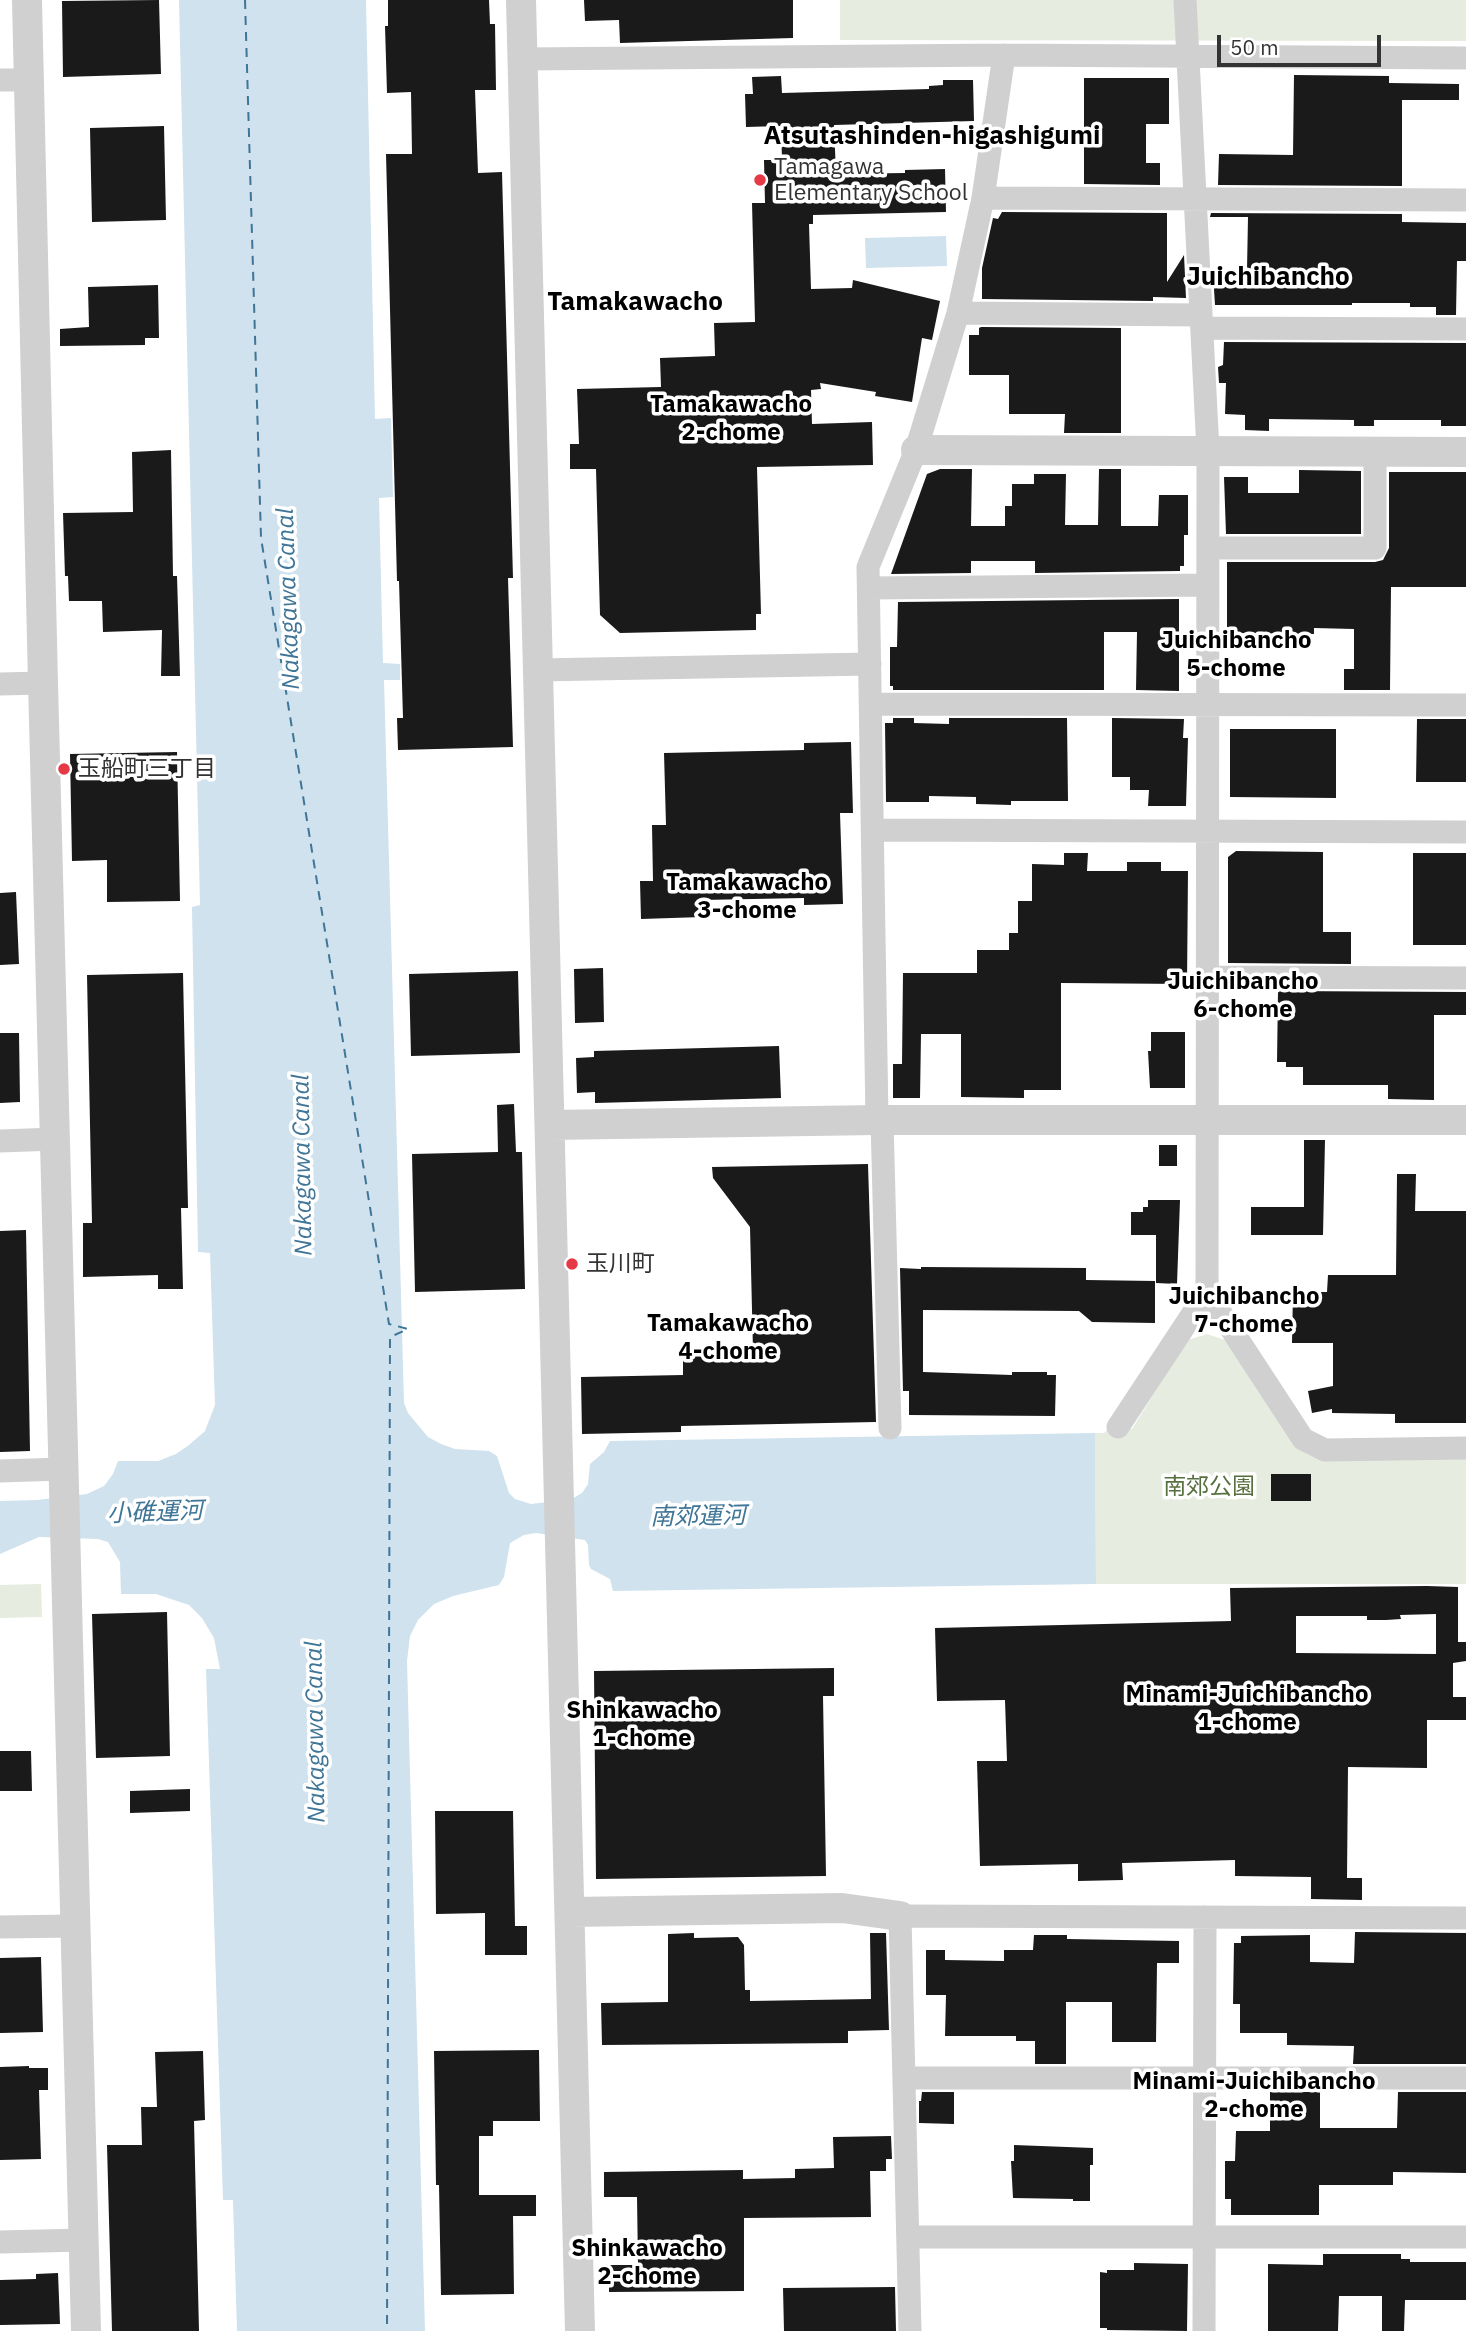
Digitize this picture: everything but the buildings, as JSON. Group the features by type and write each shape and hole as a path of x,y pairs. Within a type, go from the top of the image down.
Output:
{"street":[{"path":"27,0 86,2331"},
{"path":"521,0 580,2331"},
{"path":"1118,1426 1207,1292 1208,451 1185,0"},
{"path":"522,59 1004,55 1466,58"},
{"path":"890,1428 880,1120 868,567 916,450 958,313 984,198 1004,55"},
{"path":"0,80 29,80"},
{"path":"984,198 1466,200"},
{"path":"958,313 1466,329"},
{"path":"916,450 1466,452"},
{"path":"1208,548 1375,548 1375,452"},
{"path":"869,587 1208,585"},
{"path":"538,670 870,664"},
{"path":"0,684 43,683"},
{"path":"871,704 1466,705"},
{"path":"873,830 1466,832"},
{"path":"1208,977 1466,978"},
{"path":"550,1125 880,1120 1466,1120"},
{"path":"0,1141 56,1139"},
{"path":"1207,1292 1303,1438 1325,1450 1466,1448"},
{"path":"0,1471 64,1477"},
{"path":"570,1912 842,1908 900,1916 1466,1918"},
{"path":"900,1916 910,2331"},
{"path":"1204,2331 1205,1917"},
{"path":"0,1927 74,1926"},
{"path":"904,2078 1466,2078"},
{"path":"908,2237 1466,2237"},
{"path":"0,2242 83,2240"}],"green space":[{"path":"840,0 1466,0 1466,41 840,40"},
{"name":"南郊公園","path":"1207,1334 1225,1340 1296,1444 1466,1458 1466,1584 1096,1584 1095,1433 1132,1429 1187,1340"},
{"path":"41,1584 42,1617 0,1618 0,1585"}],"water":[{"path":"179,0 366,0 375,419 391,418 393,497 379,498 383,663 400,664 400,680 384,680 404,1403 408,1413 428,1437 441,1444 455,1449 489,1451 497,1456 509,1493 515,1499 531,1504 572,1499 582,1493 588,1484 590,1464 604,1452 610,1441 1095,1433 1096,1584 613,1591 610,1579 591,1569 585,1540 536,1533 524,1535 510,1543 504,1577 499,1585 453,1596 434,1604 418,1620 410,1636 407,1661 425,2331 237,2331 233,2200 223,2200 206,1669 220,1669 214,1638 202,1618 189,1605 156,1594 121,1594 120,1562 108,1542 98,1539 39,1537 0,1554 0,1501 87,1494 104,1486 118,1461 158,1461 189,1445 205,1431 215,1405 210,1253 198,1252 192,907 200,905"},
{"path":"946,236 947,266 866,268 865,238"}],"ferry route":[{"path":"245,0 261,538 389,1324 408,1329 390,1337 387,2331"}],"place":[{"name":"Tamagawa Elementary School","path":"760,180"},
{"name":"玉船町三丁目","path":"64,769"},
{"name":"玉川町","path":"572,1264"}],"district":[{"name":"Atsutashinden-higashigumi","path":"932,136"},
{"name":"Juichibancho","path":"1268,277"},
{"name":"Tamakawacho","path":"635,302"},
{"name":"Tamakawacho 2-chome","path":"731,419"},
{"name":"Juichibancho 5-chome","path":"1236,655"},
{"name":"Tamakawacho 3-chome","path":"747,897"},
{"name":"Juichibancho 6-chome","path":"1243,996"},
{"name":"Juichibancho 7-chome","path":"1244,1311"},
{"name":"Tamakawacho 4-chome","path":"728,1338"},
{"name":"Minami-Juichibancho 1-chome","path":"1247,1709"},
{"name":"Shinkawacho 1-chome","path":"642,1725"},
{"name":"Minami-Juichibancho 2-chome","path":"1254,2096"},
{"name":"Shinkawacho 2-chome","path":"647,2263"}],"water label":[{"name":"Nakagawa Canal","path":"289,599"},
{"name":"Nakagawa Canal","path":"303,1165"},
{"name":"小碓運河","path":"155,1513"},
{"name":"南郊運河","path":"698,1517"},
{"name":"Nakagawa Canal","path":"316,1732"}]}
